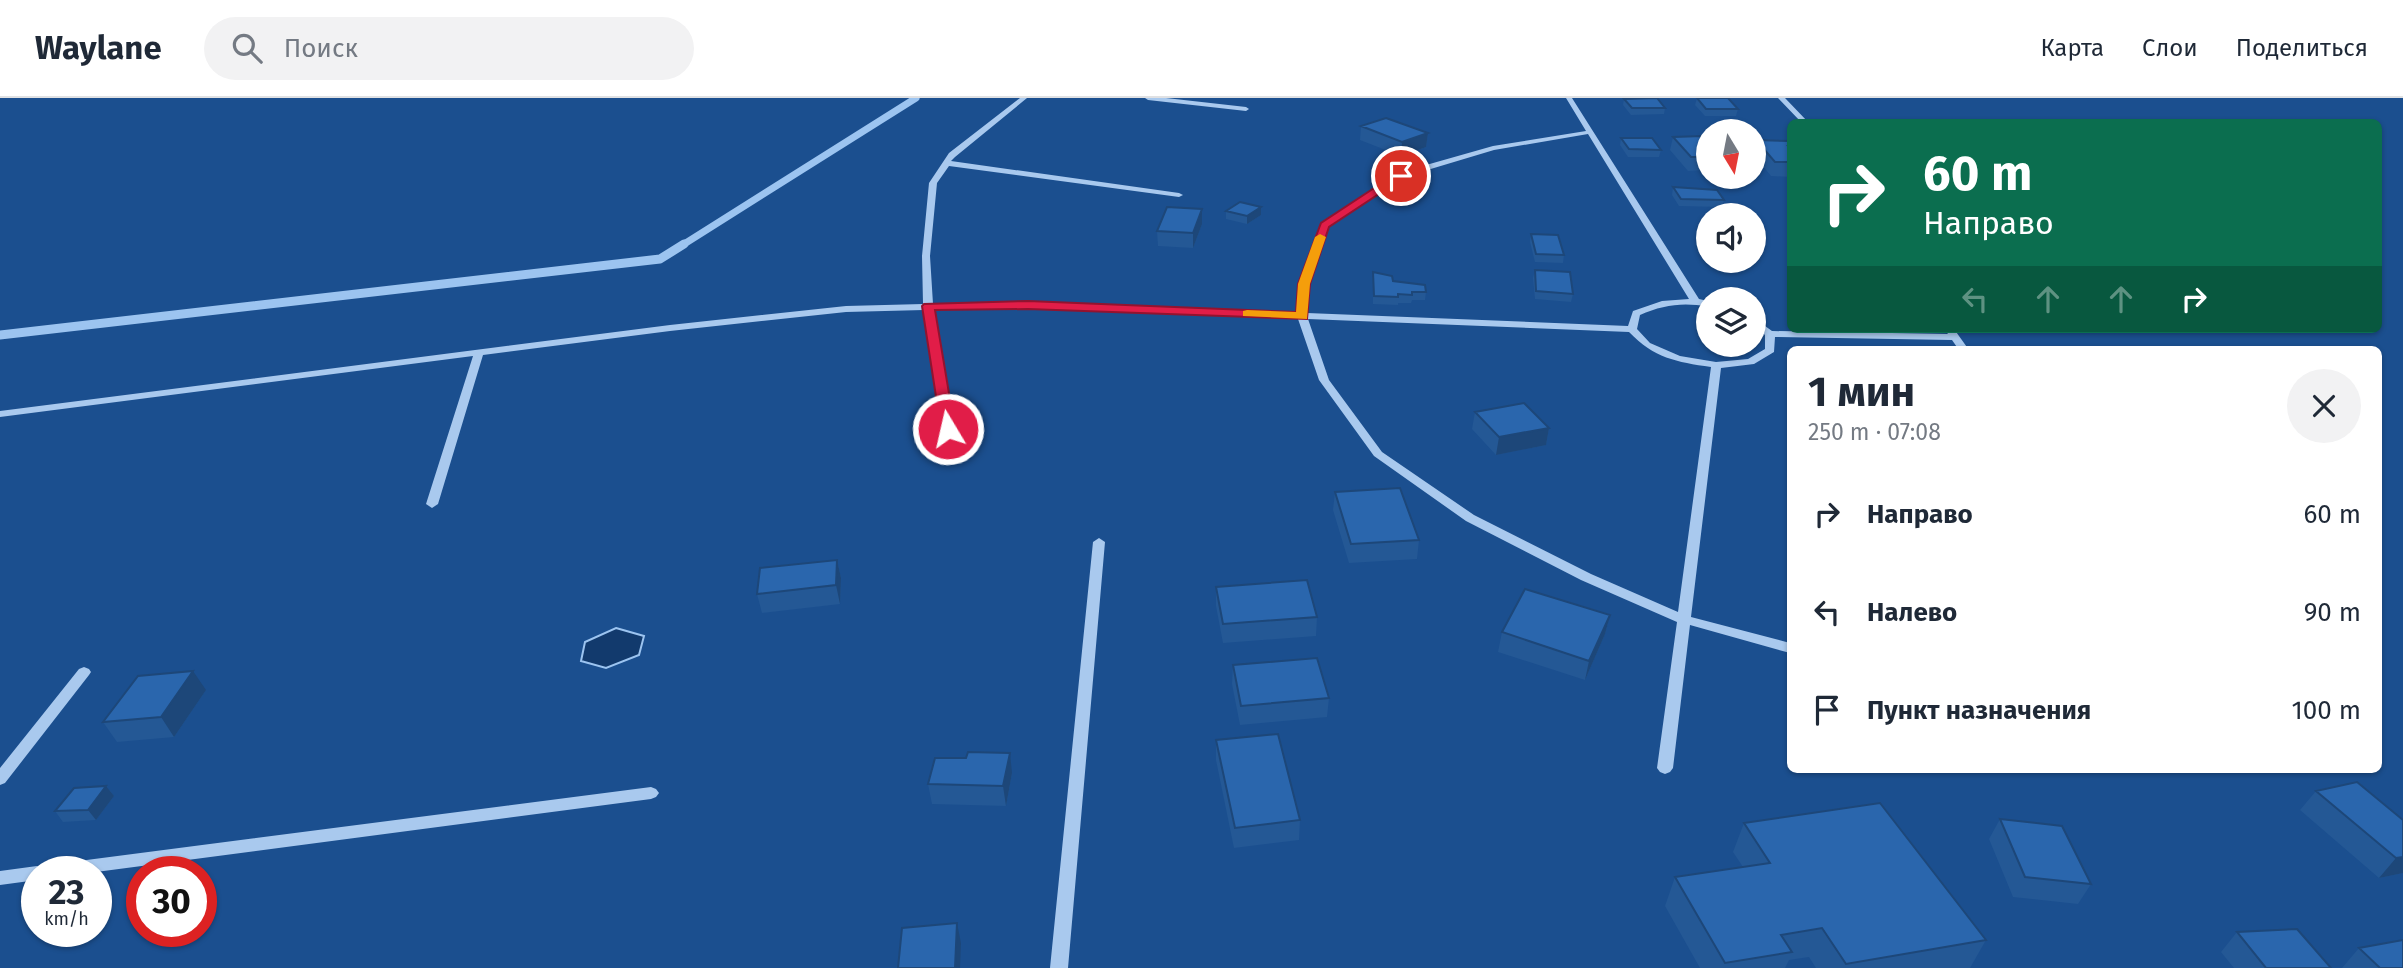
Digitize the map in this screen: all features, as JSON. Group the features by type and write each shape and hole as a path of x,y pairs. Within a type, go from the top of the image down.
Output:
{"street":[{"path":"948,429 928,306 926,256 933,183 952,155 1024,98"},
{"path":"1147,98 1246,109"},
{"path":"1569,98 1695,301"},
{"path":"1781,98 1802,119"},
{"path":"1590,132 1493,148 1401,176 1325,225 1304,284 1302,316 1324,380 1378,454 1470,518 1586,577 1682,619 1787,647"},
{"path":"946,163 1179,195"},
{"path":"1632,329 1636,313 1659,302 1695,301"},
{"path":"0,414 670,328 846,309 1028,305 1632,329 1647,345 1678,359 1716,365 1750,362 1770,350 1770,334"},
{"path":"1766,331 1770,334 1950,333"},
{"path":"432,504 479,352"},
{"path":"1665,768 1716,365"},
{"path":"1059,968 1099,542"},
{"path":"0,779 84,672"},
{"path":"112,864 651,793"},
{"path":"0,878 21,875"}],"water":[{"path":"616,628 644,636 639,655 606,668 581,661 585,642"}],"building":[{"path":"1657,98 1665,108 1632,108 1624,99"},
{"path":"1697,98 1728,98 1738,109 1706,109"},
{"path":"1386,118 1428,133 1402,142 1361,126"},
{"path":"1696,136 1696,157 1691,157 1673,137"},
{"path":"1621,138 1652,138 1661,150 1629,149"},
{"path":"1766,140 1787,141 1787,162 1775,162 1766,152"},
{"path":"1673,187 1717,190 1724,200 1681,199"},
{"path":"1240,202 1261,207 1247,216 1226,211"},
{"path":"1167,207 1202,209 1193,233 1157,231"},
{"path":"1531,234 1558,235 1564,255 1536,254"},
{"path":"1535,270 1570,272 1573,294 1536,291"},
{"path":"1373,272 1392,276 1393,281 1425,285 1426,292 1398,294 1398,297 1374,296"},
{"path":"1524,403 1549,428 1499,437 1475,412"},
{"path":"1400,488 1419,540 1351,544 1335,492"},
{"path":"837,560 836,585 757,594 760,568"},
{"path":"1307,580 1317,617 1223,624 1216,587"},
{"path":"1525,589 1610,615 1589,661 1502,632"},
{"path":"1317,658 1329,698 1241,706 1233,665"},
{"path":"193,671 161,717 103,722 138,676"},
{"path":"1278,734 1300,820 1235,828 1216,740"},
{"path":"968,752 1010,753 1003,786 928,784 935,758 966,758"},
{"path":"2357,782 2403,820 2403,857 2396,858 2316,791"},
{"path":"106,786 88,810 55,811 74,788"},
{"path":"1880,803 1986,940 1846,964 1822,928 1781,935 1792,952 1725,963 1675,877 1770,863 1744,823"},
{"path":"2000,819 2062,826 2091,884 2025,877"},
{"path":"957,923 955,968 898,968 902,928"},
{"path":"2297,929 2331,968 2266,968 2237,932"},
{"path":"2403,940 2403,968 2380,968 2359,948"}],"waterway":[{"path":"681,246 916,98"},
{"path":"0,335 660,259 684,244"}],"slow traffic":[{"path":"1247,314 1302,316 1304,284 1320,237"}],"route":[{"path":"948,429 928,306 1028,305 1302,316 1304,284 1325,225 1401,176"}]}
